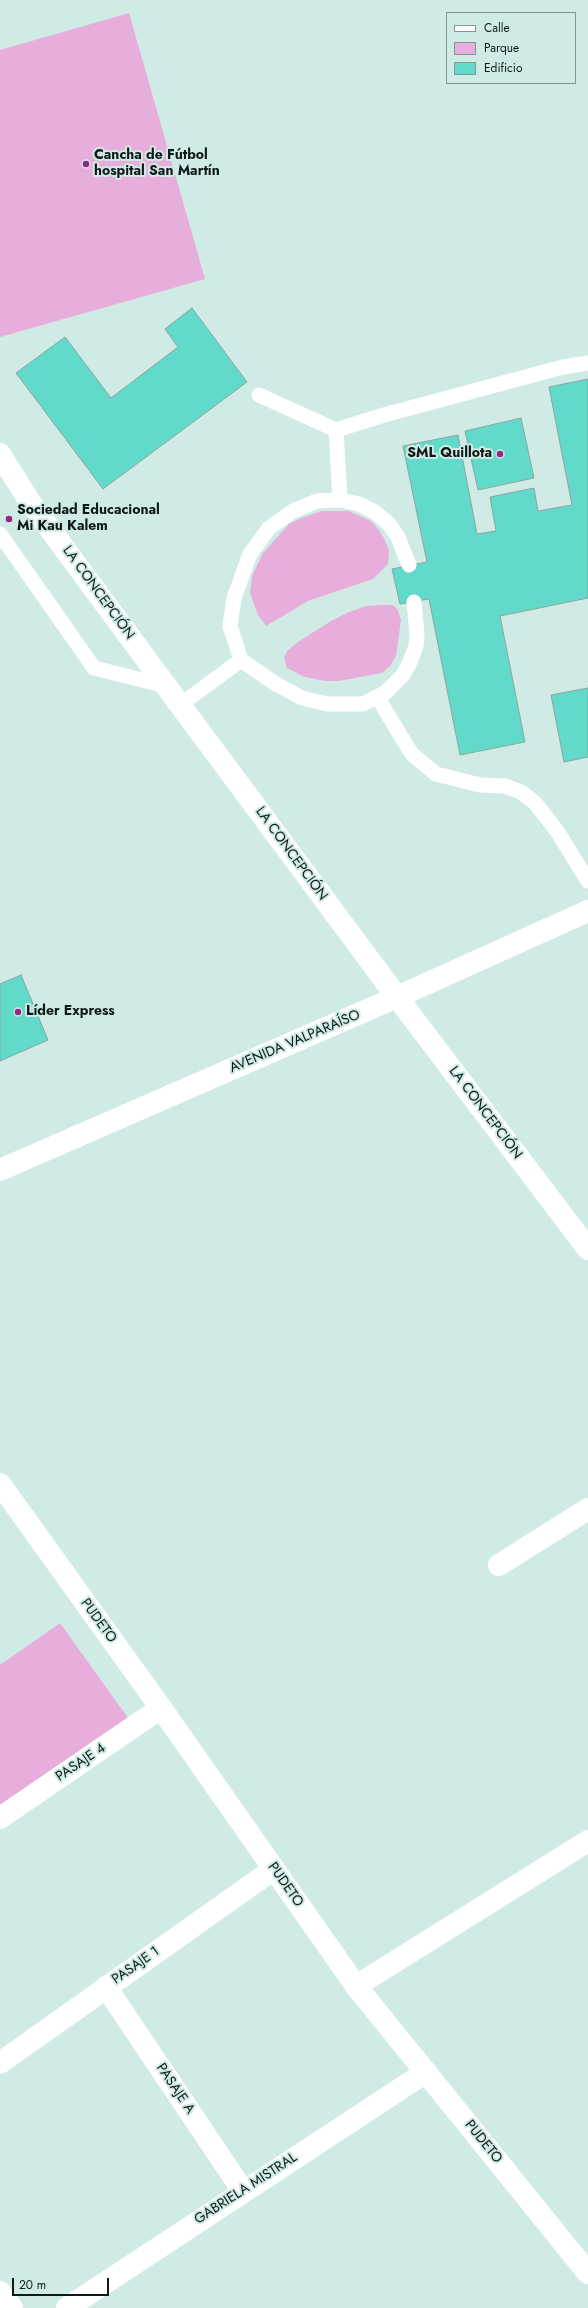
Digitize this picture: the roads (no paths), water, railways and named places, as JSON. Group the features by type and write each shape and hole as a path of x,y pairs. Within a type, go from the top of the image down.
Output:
{"main road":[{"name":"LA CONCEPCIÓN","path":"0,454 30,502 180,705 397,997 588,1249"},
{"name":"AVENIDA VALPARAÍSO","path":"0,1170 397,997 588,911"},
{"name":"PUDETO","path":"0,1484 161,1708 356,1986 588,2273"},
{"path":"499,1565 588,1509"},
{"name":"PASAJE 4","path":"0,1818 161,1708"},
{"path":"356,1986 588,1841"},
{"name":"PASAJE 1","path":"0,2063 274,1869"},
{"name":"PASAJE A","path":"106,1987 243,2191"},
{"name":"GABRIELA MISTRAL","path":"67,2308 426,2072"},
{"path":"0,2292 12,2308"}],"lane":[{"path":"259,395 336,430 399,411 563,367 588,363"},
{"path":"336,430 340,500"},
{"path":"408,565 398,537 389,524 375,512 359,504 340,500 317,501 293,511 269,528 250,554 234,598 230,626 241,660 257,673 302,698 347,705 363,704 378,698 403,675 414,654 417,634 414,602"},
{"path":"0,534 94,668 166,686"},
{"path":"180,705 241,660"},
{"path":"378,698 413,755 436,774 480,785 505,786 521,792 535,803 557,831 588,881"}],"place":[{"name":"Cancha de Fútbol hospital San Martín","path":"86,164"},
{"name":"SML Quillota","path":"500,454"},
{"name":"Sociedad Educacional Mi Kau Kalem","path":"9,519"},
{"name":"Líder Express","path":"18,1012"}]}
